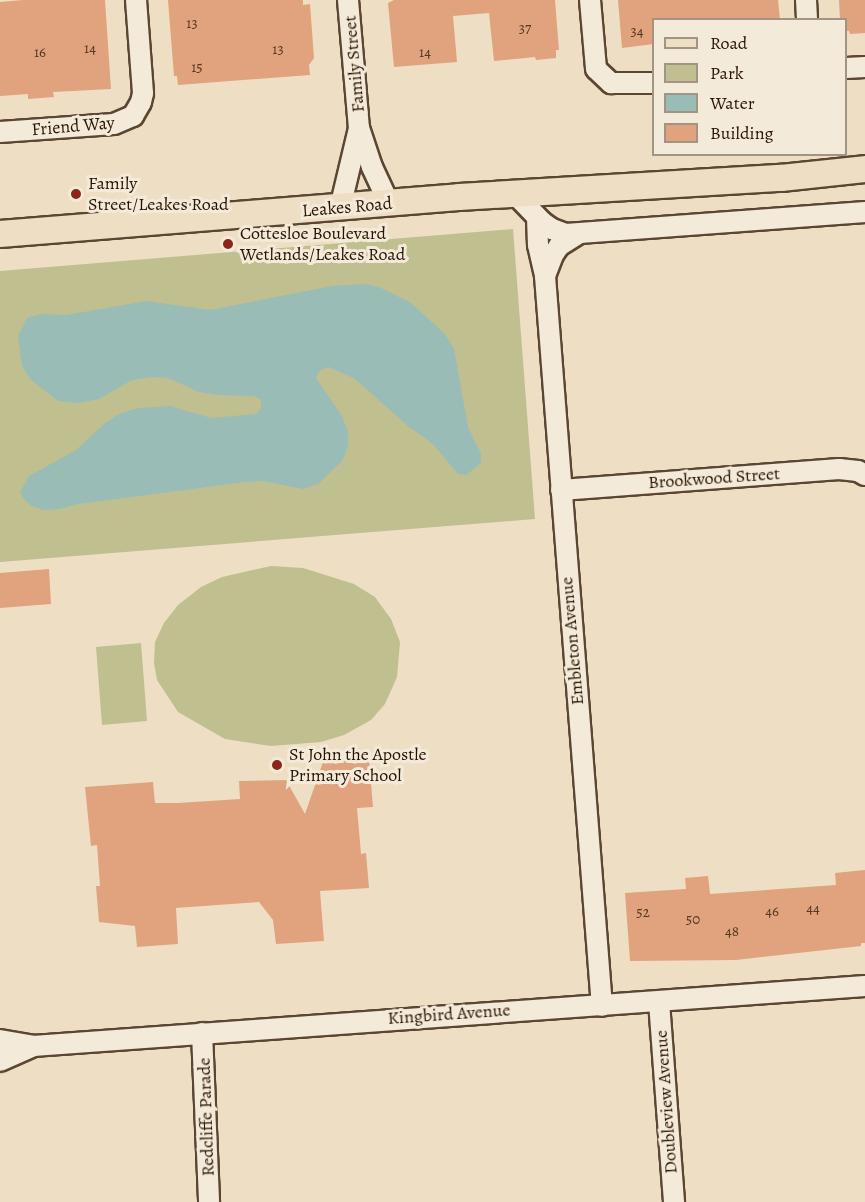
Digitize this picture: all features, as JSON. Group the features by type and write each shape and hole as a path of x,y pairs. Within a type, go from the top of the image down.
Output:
{"main road":[{"name":"Leakes Road","path":"0,234 515,194 781,178 865,169"}],"street":[{"name":"Friend Way","path":"0,132 114,124 133,116 143,93 136,0"},
{"name":"Family Street","path":"348,0 359,128 372,167 390,203"},
{"path":"590,0 596,69 611,83 652,83"},
{"path":"806,0 807,18"},
{"path":"847,68 865,67"},
{"name":"Family Street","path":"340,208 359,128"},
{"path":"515,194 537,218 552,229 578,234 865,212"},
{"name":"Embleton Avenue","path":"537,218 538,245 545,276 602,1006"},
{"name":"Embleton Avenue","path":"545,276 559,246 578,234"},
{"name":"Brookwood Street","path":"561,490 839,469 858,471 865,475"},
{"name":"Kingbird Avenue","path":"0,1040 33,1046 567,1005 602,1006 865,986"},
{"name":"Doubleview Avenue","path":"658,1002 674,1202"},
{"name":"Redcliffe Parade","path":"202,1033 209,1202"},
{"name":"Kingbird Avenue","path":"0,1061 33,1046"}],"green space":[{"path":"513,229 535,519 0,562 0,271"},
{"path":"271,566 303,568 354,584 375,597 391,619 400,642 397,677 385,704 371,720 344,735 321,742 271,746 225,739 178,712 157,680 154,663 155,642 164,623 178,605 201,587 222,577"},
{"path":"141,643 147,721 102,725 96,647"}],"water":[{"path":"364,284 379,287 411,303 444,333 454,349 468,427 481,454 481,463 466,475 458,474 433,444 408,426 355,379 329,367 319,371 316,378 342,416 348,432 348,447 342,461 318,484 303,489 263,481 245,482 43,510 30,505 23,498 20,492 29,476 76,450 105,423 119,414 138,408 170,406 211,418 256,414 261,408 261,400 254,396 199,392 168,378 153,377 132,380 99,399 78,403 58,401 30,379 22,366 18,336 27,318 41,314 66,315 147,301 210,310 332,286"}],"building":[{"path":"105,0 111,89 53,92 54,97 28,99 28,94 0,96 0,2"},
{"path":"168,0 303,0 303,5 310,4 314,58 309,65 310,75 178,85 177,76 174,76"},
{"path":"394,0 555,0 559,50 556,50 556,58 536,60 535,57 494,61 489,13 453,16 457,62 394,67 388,3"},
{"path":"618,0 778,0 780,18 652,18 652,44 622,48"},
{"path":"839,0 865,0 865,33 850,34 847,31 847,18 840,18"},
{"path":"49,569 51,604 0,608 0,573"},
{"path":"369,759 373,807 357,808 361,854 366,853 369,888 320,891 324,941 276,944 273,920 259,902 176,908 178,944 137,947 135,926 99,922 96,886 100,886 97,845 91,846 85,787 153,782 155,803 178,803 240,799 239,781 286,780 305,814 323,762"},
{"path":"865,870 865,943 861,943 861,946 736,960 630,961 625,893 686,889 685,878 708,876 710,894 836,885 835,873"}],"place":[{"name":"Family Street/Leakes Road","path":"76,194"},
{"name":"Cottesloe Boulevard Wetlands/Leakes Road","path":"228,244"},
{"name":"St John the Apostle Primary School","path":"277,765"}]}
